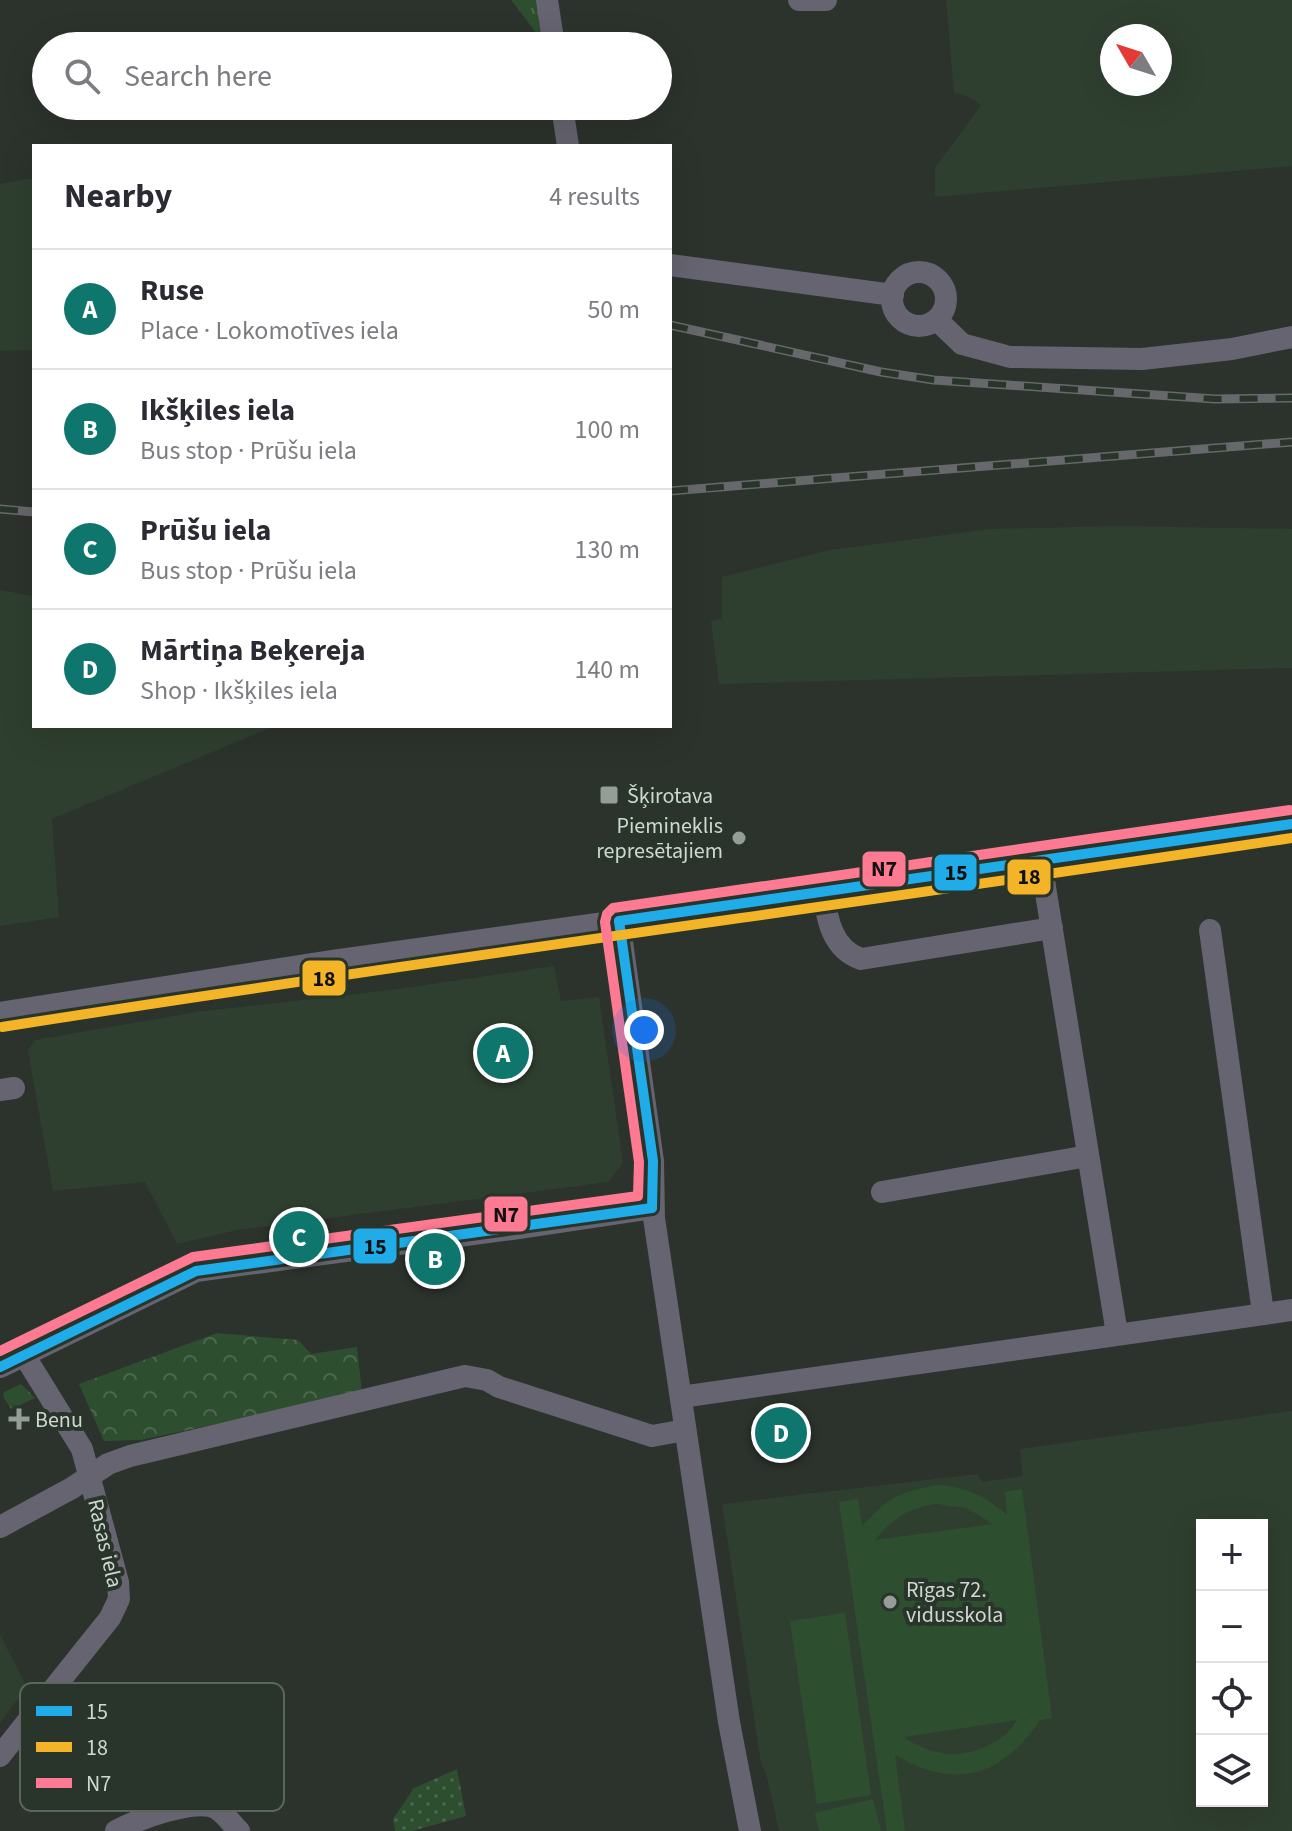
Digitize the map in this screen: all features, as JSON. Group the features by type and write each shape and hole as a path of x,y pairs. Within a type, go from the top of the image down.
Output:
{"street":[{"path":"547,0 552,32"},
{"path":"799,0 826,0"},
{"path":"564,120 568,144"},
{"path":"672,265 893,295"},
{"path":"920,272 939,280 946,294 945,308 937,320 919,326 902,320 896,313 893,295 896,286 911,274 920,272"},
{"path":"937,320 962,344 1010,357 1142,359 1232,349 1292,337"},
{"path":"0,1013 345,959 1292,824"},
{"path":"1041,862 1117,1334"},
{"path":"823,892 827,921 838,942 849,955 861,959 1052,928"},
{"path":"619,921 653,1161 652,1208 729,1722 750,1831"},
{"path":"1205,938 1263,1313"},
{"path":"882,1192 1088,1156"},
{"path":"0,1367 196,1271 652,1208"},
{"path":"681,1397 1292,1310"},
{"name":"Rasas iela","path":"24,1355 82,1449 118,1582 119,1599 110,1618 59,1683"},
{"path":"0,1527 108,1464 130,1456 465,1376 487,1380 499,1387 652,1436 685,1430"},
{"name":"Rasas iela","path":"0,1756 20,1731"},
{"path":"116,1831 174,1811"},
{"path":"219,1811 239,1831"}],"shaded area":[{"path":"946,0 1292,0 1292,166 935,197 935,168 981,105 965,95 954,93"},
{"path":"32,178 32,350 0,351 0,184"},
{"path":"1118,526 1292,529 1292,668 719,684 711,621 722,619 722,577 830,550 990,529"},
{"path":"0,590 32,596 32,728 270,728 52,819 59,917 0,926"},
{"path":"554,966 561,1001 599,997 623,1163 608,1182 237,1230 177,1244 145,1182 53,1191 28,1051 35,1040 196,1012 391,990"},
{"name":"Rīgas 72. vidusskola","path":"1292,1411 1292,1831 779,1831 766,1773 761,1764 722,1504 977,1474 983,1482 1023,1476 1020,1449"},
{"path":"0,1635 25,1683 20,1683 20,1696 0,1723"}],"green space":[{"path":"511,0 536,0 541,32 535,32"},
{"path":"217,1333 298,1340 311,1354 357,1347 362,1393 141,1440 104,1441 79,1384"},
{"path":"21,1384 35,1398 11,1409 3,1396 4,1392"},
{"path":"938,1485 967,1490 1007,1515 1005,1492 1022,1489 1052,1718 1040,1720 1009,1755 993,1766 975,1772 957,1775 937,1772 895,1755 905,1831 887,1831 839,1502 858,1499 862,1526 896,1497","holes":["936,1504 967,1508 993,1524 875,1540 902,1515","1017,1720 995,1742 963,1753 933,1751 903,1737"]},
{"path":"845,1613 871,1795 817,1804 790,1621"},
{"path":"457,1769 466,1816 412,1831 395,1831 393,1819 414,1788"},
{"path":"873,1799 881,1831 819,1831 815,1813"}],"railway":[{"path":"672,325 881,372 934,380 1215,399 1292,398"},
{"path":"672,491 1292,442"},
{"path":"0,509 32,512"}],"transit line":[{"name":"N7","path":"0,1351 193,1257 638,1196 639,1162 605,922 613,908 1290,810"},
{"name":"15","path":"619,921 1292,824"},
{"name":"18","path":"2,1027 1292,838"},
{"name":"15","path":"619,921 653,1161 652,1208"},
{"name":"15","path":"0,1367 196,1271 652,1208"}],"place":[{"name":"Šķirotava","path":"609,795"},
{"name":"Piemineklis represētajiem","path":"739,838"},
{"name":"Ruse","path":"503,1053"},
{"name":"Prūšu iela","path":"299,1237"},
{"name":"Ikšķiles iela","path":"435,1259"},
{"name":"Benu","path":"19,1419"},
{"name":"Mārtiņa Beķereja","path":"781,1433"},
{"name":"Rīgas 72. vidusskola","path":"890,1602"}]}
